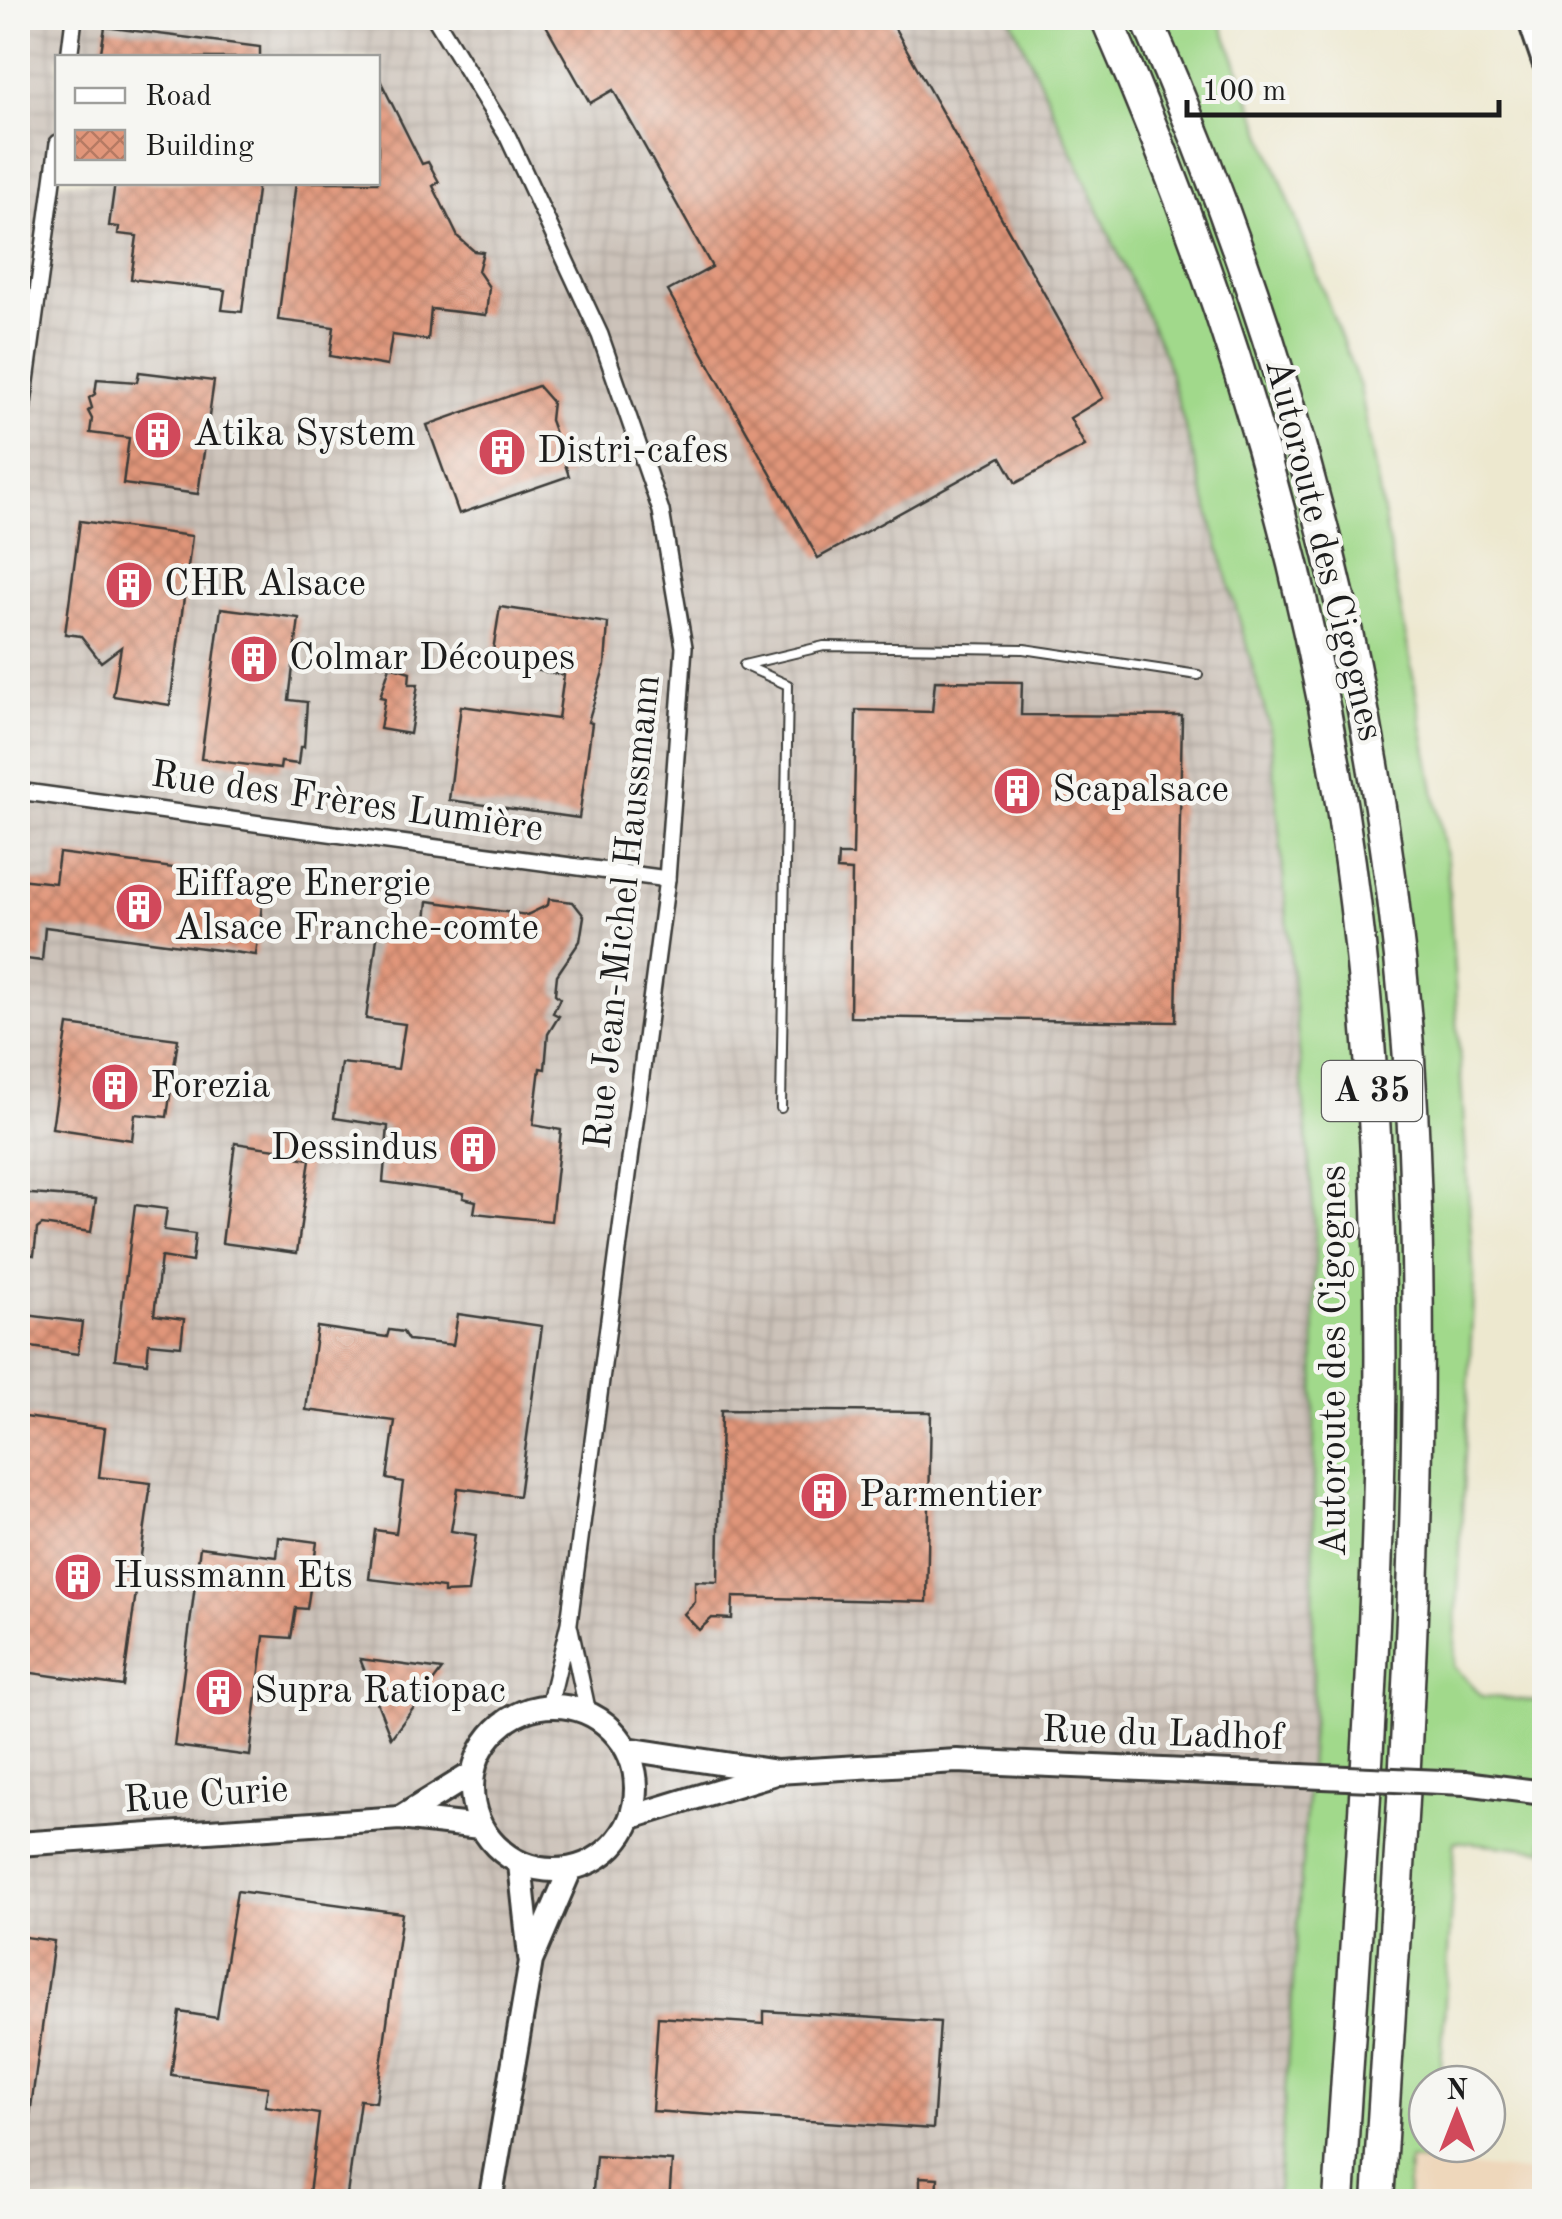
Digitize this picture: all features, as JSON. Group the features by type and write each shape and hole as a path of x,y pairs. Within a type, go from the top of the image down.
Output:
{"highway":[{"name":"Autoroute des Cigognes","path":"1106,18 1200,252 1251,410 1305,615 1352,882 1373,1102 1380,1373 1369,1708 1339,2202"},
{"name":"Autoroute des Cigognes","path":"1146,18 1236,240 1314,492 1364,723 1401,987 1412,1103 1418,1376 1408,1708 1378,2202"}],"main road":[{"path":"1529,18 1544,62"},
{"path":"549,1706 588,1712 610,1728 627,1749 637,1782 632,1818 608,1852 570,1870 520,1864 497,1849 480,1827 472,1801 472,1773 482,1747 499,1726 522,1712 549,1706"},
{"name":"Rue du Ladhof","path":"627,1749 777,1772 956,1761 1465,1783 1544,1794"},
{"name":"Rue du Ladhof","path":"632,1818 777,1772"},
{"name":"Rue Curie","path":"400,1818 472,1773"},
{"name":"Rue Curie","path":"18,1844 400,1818 480,1827"},
{"path":"520,1864 531,1961"},
{"path":"490,2202 531,1961 570,1870"}],"street":[{"path":"69,55 74,18"},
{"name":"Rue Jean-Michel Haussmann","path":"435,18 508,137 600,335 661,511 684,647 667,879 569,1623 549,1706"},
{"path":"18,441 55,165"},
{"name":"Rue des Frères Lumière","path":"18,792 667,879"},
{"name":"Rue Jean-Michel Haussmann","path":"569,1623 588,1712"}],"lane":[{"path":"781,1108 788,686 744,665 824,646 1024,649 1198,675"}],"shaded area":[{"path":"18,18 1011,18 1165,356 1270,729 1315,1227 1313,1713 1277,2201 18,2201"},
{"path":"1409,2164 1544,2174 1544,2201 1407,2202"}],"green space":[{"path":"1011,18 1219,18 1360,387 1447,861 1474,1281 1454,1666 1482,1696 1544,1702 1544,1850 1455,1841 1441,2064 1407,2064 1407,2201 1277,2201 1313,1713 1315,1227 1270,729 1165,356"}],"building":[{"path":"542,18 889,18 1103,398 1070,418 1085,446 1016,483 1001,457 818,558 668,291 712,267 613,90 590,103"},
{"path":"105,27 260,47 260,55 100,55"},
{"path":"380,80 422,164 428,162 439,182 433,186 458,237 474,251 483,252 478,271 489,287 486,315 431,309 428,340 392,335 387,366 330,356 334,327 278,320 296,185 380,185"},
{"path":"115,185 258,185 242,312 222,310 225,290 131,279 137,236 118,234 119,227 109,226"},
{"name":"Atika System","path":"139,372 214,381 198,494 123,484 129,438 90,433 89,398 95,394 97,379 137,382"},
{"name":"Distri-cafes","path":"538,386 552,402 550,420 558,442 569,455 565,464 569,476 459,514 427,425"},
{"name":"CHR Alsace","path":"80,521 192,536 170,705 113,696 121,647 101,662 81,636 65,634"},
{"path":"500,607 608,623 605,665 588,722 592,723 579,818 449,800 461,706 558,719 564,675 491,663"},
{"name":"Colmar Découpes","path":"221,608 299,618 289,700 307,702 304,747 300,747 298,764 281,762 280,769 201,759"},
{"path":"390,666 410,672 409,684 418,684 410,734 380,729 385,698 380,697"},
{"name":"Scapalsace","path":"935,681 1022,682 1021,715 1182,716 1176,1022 850,1017 852,871 837,870 838,855 853,855 856,710 932,712"},
{"name":"Eiffage Energie Alsace Franche-comte","path":"59,853 265,880 256,955 45,927 42,961 18,958 18,879 55,883"},
{"path":"549,899 573,902 584,916 580,941 557,975 555,994 560,998 553,1013 559,1016 548,1034 533,1125 561,1130 551,1221 474,1213 476,1201 463,1198 464,1193 383,1182 388,1126 334,1118 341,1063 398,1069 405,1024 366,1019 379,923 425,930 428,901 527,915 548,905"},
{"name":"Forezia","path":"68,1025 178,1039 167,1117 135,1114 132,1140 52,1128"},
{"path":"235,1143 283,1150 282,1155 310,1159 297,1253 222,1243"},
{"path":"18,1193 96,1199 91,1232 42,1225 37,1229 34,1255 18,1253"},
{"path":"135,1205 167,1209 164,1230 195,1234 192,1262 161,1257 154,1315 184,1319 181,1346 149,1343 147,1363 115,1359"},
{"path":"18,1314 82,1322 78,1354 18,1345"},
{"path":"458,1314 542,1326 519,1496 458,1488 451,1531 476,1535 468,1592 444,1593 444,1588 369,1579 375,1530 396,1533 403,1482 387,1479 395,1421 306,1410 317,1327 387,1337 389,1330 403,1332 408,1340 453,1345"},
{"name":"Parmentier","path":"721,1410 931,1412 927,1602 733,1597 732,1619 712,1618 699,1630 684,1614 695,1602 695,1581 718,1582"},
{"name":"Hussmann Ets","path":"18,1416 105,1428 99,1477 151,1483 123,1686 18,1671"},
{"name":"Supra Ratiopac","path":"279,1537 317,1542 307,1609 296,1608 291,1638 264,1636 250,1756 174,1746 200,1547 277,1557"},
{"path":"360,1659 442,1670 391,1738"},
{"path":"237,1891 402,1913 376,2102 360,2100 346,2202 308,2202 319,2114 265,2106 268,2087 171,2075 180,2012 217,2018"},
{"path":"18,1936 54,1941 28,2129 18,2128"},
{"path":"764,2011 940,2022 933,2129 652,2111 658,2017 764,2024"},
{"path":"596,2156 672,2161 669,2202 592,2202"},
{"path":"920,2177 938,2178 937,2202 920,2202"}],"place":[{"name":"Atika System","path":"158,435"},
{"name":"Distri-cafes","path":"502,452"},
{"name":"CHR Alsace","path":"129,585"},
{"name":"Colmar Découpes","path":"254,659"},
{"name":"Scapalsace","path":"1017,791"},
{"name":"Eiffage Energie Alsace Franche-comte","path":"139,907"},
{"name":"Forezia","path":"115,1087"},
{"name":"Dessindus","path":"473,1149"},
{"name":"Parmentier","path":"824,1496"},
{"name":"Hussmann Ets","path":"78,1577"},
{"name":"Supra Ratiopac","path":"219,1692"}]}
